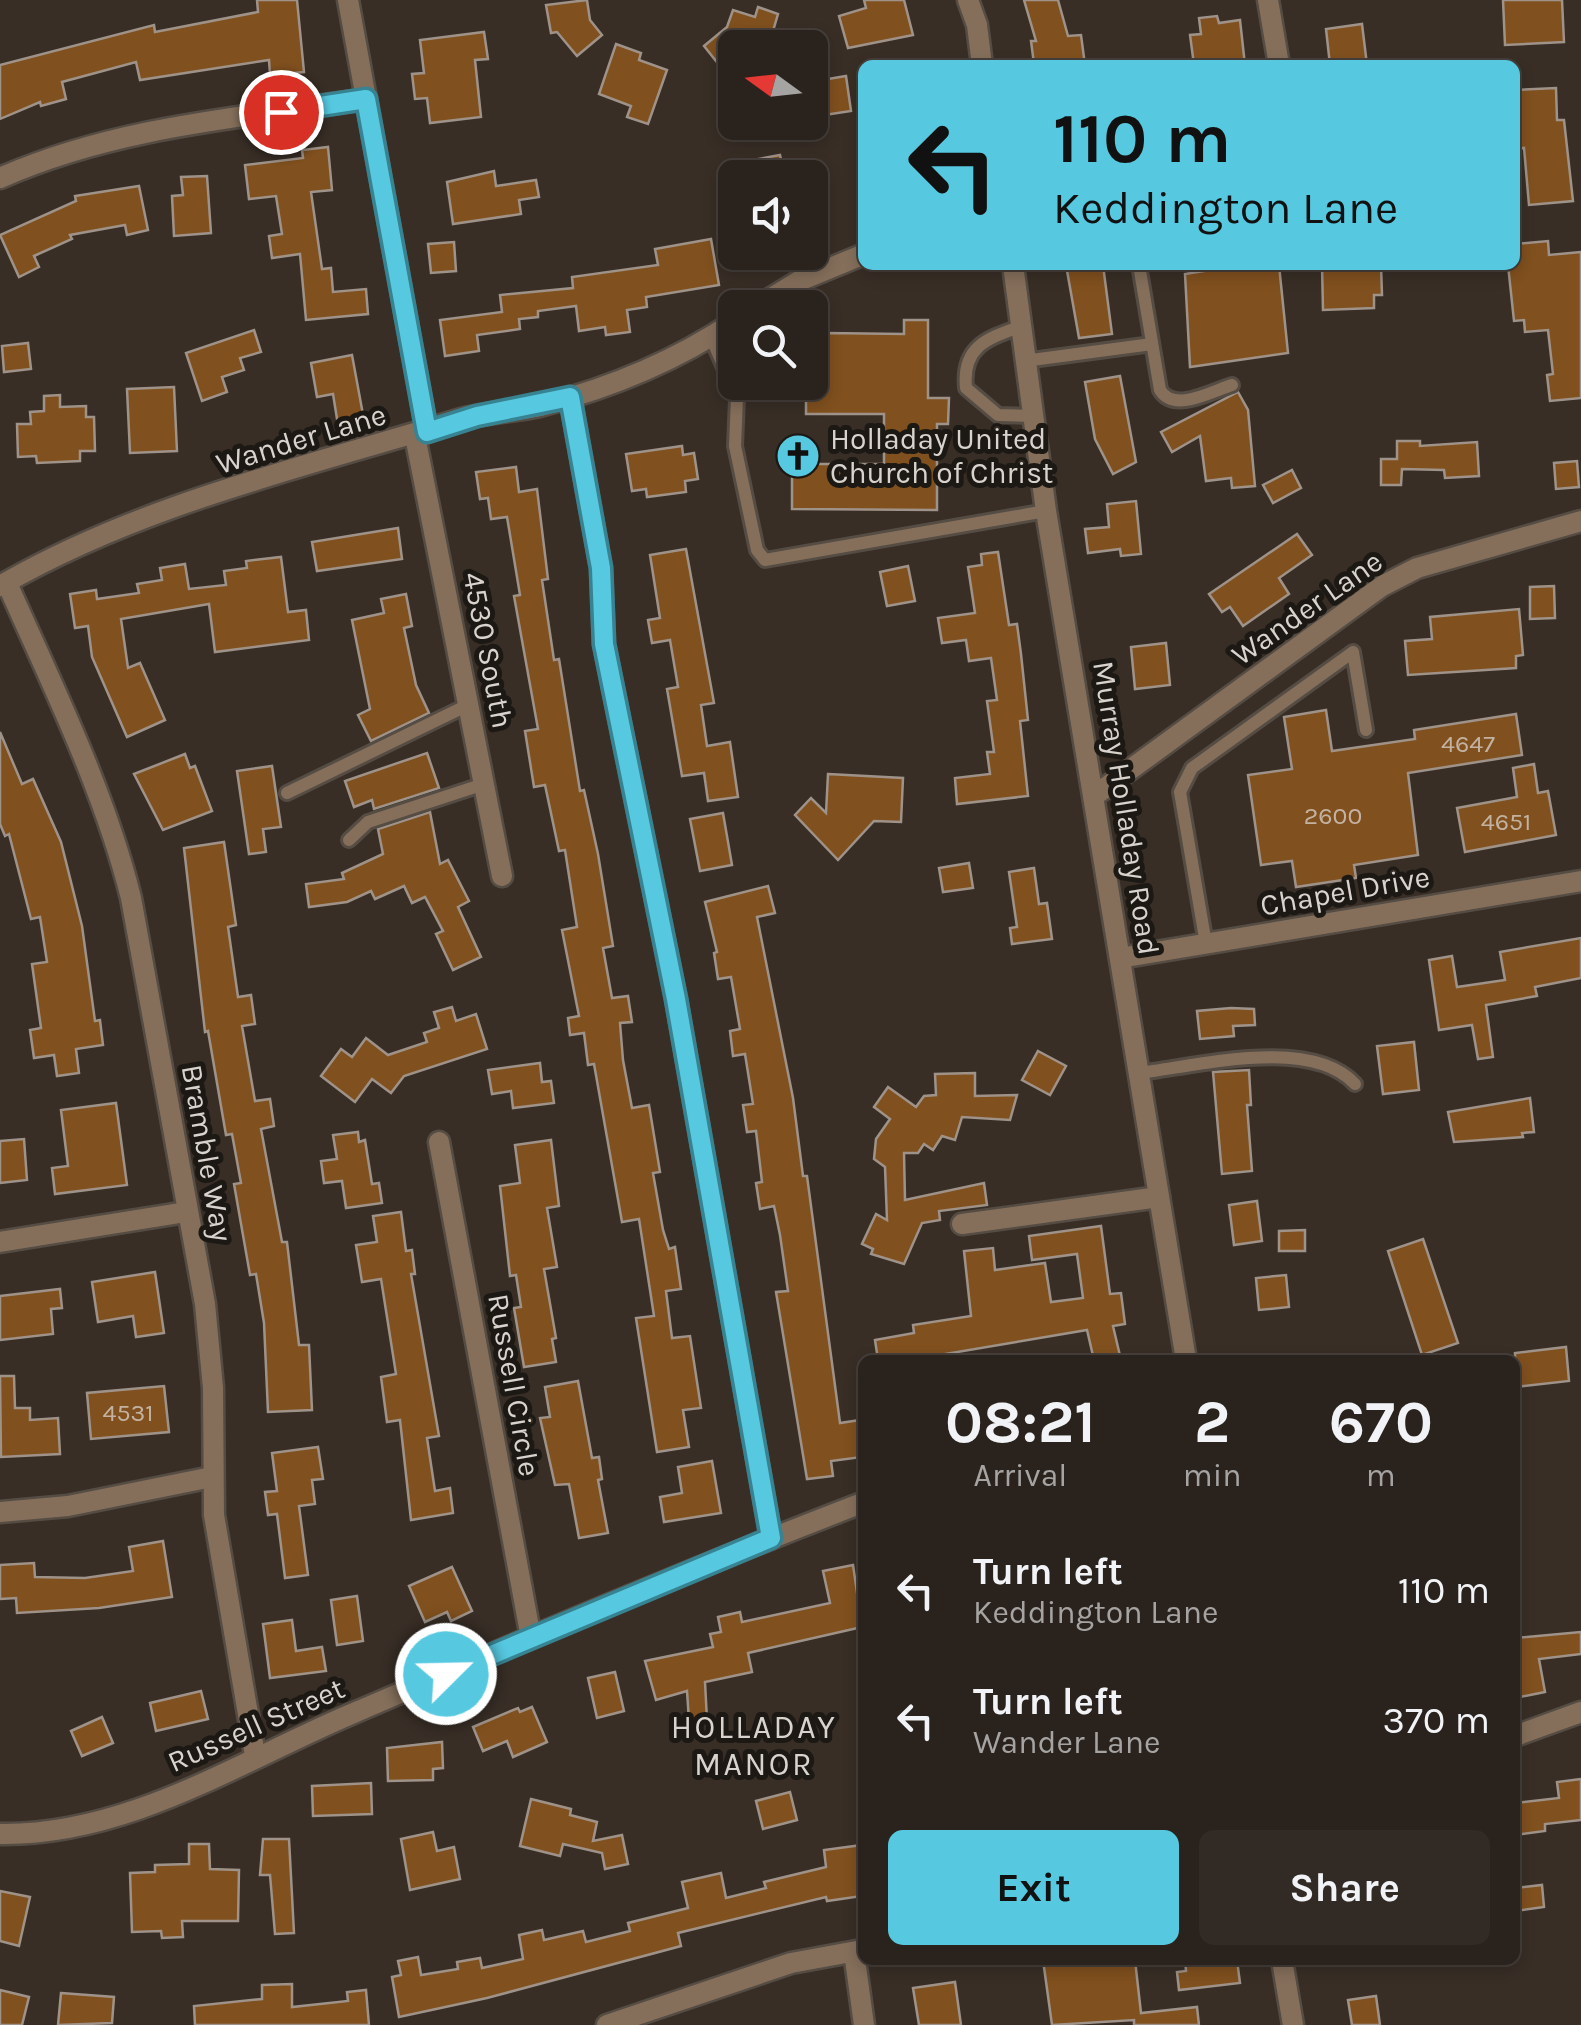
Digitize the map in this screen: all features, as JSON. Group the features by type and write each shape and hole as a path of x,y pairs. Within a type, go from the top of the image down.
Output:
{"street":[{"name":"4530 South","path":"348,0 468,704 502,876"},
{"path":"968,0 977,24 981,60"},
{"path":"1268,0 1278,60"},
{"path":"0,178 86,146 146,132 366,99"},
{"path":"784,290 858,256"},
{"name":"Murray Holladay Road","path":"1013,270 1046,511 1185,1355"},
{"name":"Wander Lane","path":"3,584 114,528 477,416 570,397 718,343"},
{"path":"570,397 601,568 604,644 676,999 771,1538"},
{"name":"Wander Lane","path":"1094,796 1382,586 1417,568 1581,522"},
{"name":"Bramble Way","path":"3,584 70,724 122,860 205,1304 213,1388 212,1477 222,1578 256,1755"},
{"name":"Chapel Drive","path":"1120,958 1581,881"},
{"name":"Russell Circle","path":"439,1142 531,1638"},
{"path":"962,1224 1159,1197"},
{"path":"0,1242 186,1212"},
{"path":"0,1512 68,1506 212,1477"},
{"name":"Russell Street","path":"0,1834 66,1830 143,1810 256,1755 858,1505"},
{"path":"1520,1734 1581,1712"},
{"path":"606,2025 791,1963 858,1951"},
{"path":"859,1965 864,2025"},
{"path":"1283,1965 1293,2025"}],"lane":[{"path":"1140,270 1166,399 1176,403 1232,386"},
{"path":"1019,327 982,341 970,352 964,370 966,388 998,415 1032,416"},
{"path":"1024,361 1152,344"},
{"path":"715,347 737,398 735,446 757,550 765,560 1046,511"},
{"path":"1206,944 1180,792 1192,768 1353,652 1366,730"},
{"path":"287,793 468,704"},
{"path":"349,840 368,822 484,784"},
{"path":"1139,1073 1298,1057 1340,1068 1355,1084"}],"building":[{"path":"257,0 297,0 304,72 270,75 269,60 140,80 136,62 62,82 66,99 41,106 40,102 0,119 0,65 154,25 155,32 258,12"},
{"path":"587,0 590,20 602,35 577,56 557,32 551,33 546,5"},
{"path":"864,0 904,0 913,35 848,48 839,16 866,8"},
{"path":"1024,0 1058,0 1068,36 1081,35 1084,60 1033,60 1031,41 1036,41"},
{"path":"1503,0 1562,0 1564,42 1505,45"},
{"path":"758,7 778,14 773,30 723,30 733,10 755,17"},
{"path":"1217,16 1219,23 1240,20 1244,60 1193,60 1190,35 1201,34 1199,18"},
{"path":"1362,24 1366,60 1329,60 1326,29"},
{"path":"484,32 488,59 475,60 481,117 430,123 427,98 415,99 412,74 424,73 420,40"},
{"path":"718,34 718,64 704,46"},
{"path":"616,44 641,53 639,60 667,70 648,124 627,117 631,106 599,94"},
{"path":"846,76 851,111 828,114 828,79"},
{"path":"1556,88 1557,120 1564,120 1573,201 1529,205 1524,148 1520,148 1520,90"},
{"path":"328,147 332,190 311,192 322,269 331,268 333,292 366,289 368,314 306,320 300,254 272,258 269,236 282,234 276,196 249,199 245,165 303,158 302,150"},
{"path":"780,155 781,160 753,160"},
{"path":"494,171 496,186 536,180 539,197 519,200 521,214 453,224 447,182"},
{"path":"207,176 211,233 174,236 172,196 183,195 181,177"},
{"path":"139,186 148,230 127,235 125,225 70,235 72,239 34,256 39,267 19,277 0,235 76,201 75,196"},
{"path":"711,239 719,285 646,297 647,307 627,310 630,332 606,335 605,327 579,331 576,306 538,311 538,317 519,319 520,329 477,335 479,351 445,356 440,320 502,312 500,295 573,288 572,277 658,265 655,249"},
{"path":"1548,241 1549,255 1581,252 1581,398 1550,401 1547,375 1553,374 1548,330 1525,332 1524,320 1514,321 1509,270 1520,270 1520,244"},
{"path":"454,242 456,271 431,273 428,244"},
{"path":"1067,270 1104,270 1112,334 1079,338"},
{"path":"1280,270 1288,353 1190,367 1185,274"},
{"path":"1322,270 1381,270 1382,295 1374,295 1374,308 1323,310"},
{"path":"904,320 928,320 928,398 949,398 948,424 937,424 937,510 792,509 792,474 805,474 805,464 884,464 884,414 806,414 806,400 828,400 828,333 904,334"},
{"path":"254,330 261,352 240,358 244,370 222,377 227,392 202,401 186,353"},
{"path":"28,343 31,369 4,372 2,346"},
{"path":"352,355 364,420 338,425 333,394 317,397 311,363"},
{"path":"1120,376 1136,462 1113,474 1095,439 1085,382"},
{"path":"174,387 177,451 130,453 127,389"},
{"path":"1238,392 1248,410 1255,486 1232,488 1231,478 1206,481 1200,436 1172,452 1161,432"},
{"path":"60,395 60,407 86,406 86,417 94,417 95,451 80,451 80,461 37,463 36,456 18,457 17,424 31,424 30,412 44,411 44,396"},
{"path":"1397,441 1420,441 1420,446 1477,442 1479,476 1445,478 1444,470 1402,469 1401,485 1381,485 1381,459 1397,459"},
{"path":"682,446 683,455 694,453 698,479 685,481 686,492 647,497 646,489 632,491 626,454"},
{"path":"1577,461 1579,487 1556,489 1554,463"},
{"path":"516,467 519,492 537,489 548,579 542,580 554,660 559,659 580,791 584,790 598,854 613,946 603,948 612,998 628,996 632,1022 620,1023 623,1060 632,1108 649,1105 660,1172 653,1173 663,1230 669,1249 675,1247 681,1289 666,1291 672,1338 690,1336 701,1408 683,1410 689,1447 657,1452 636,1318 654,1316 639,1219 622,1222 594,1064 588,1065 584,1033 570,1035 568,1018 579,1016 562,930 577,927 565,850 559,851 545,785 534,787 525,731 538,729 514,596 520,595 507,517 491,519 488,498 480,499 476,472"},
{"path":"1292,470 1301,488 1273,503 1263,485"},
{"path":"1136,501 1141,554 1121,556 1120,549 1088,553 1085,529 1109,527 1107,504"},
{"path":"398,528 402,559 317,571 312,542"},
{"path":"1297,534 1312,555 1279,578 1289,594 1243,626 1230,607 1222,612 1209,594"},
{"path":"686,549 714,703 701,705 707,746 730,742 738,797 708,801 704,773 682,776 667,689 678,687 670,640 652,643 648,620 660,618 650,555"},
{"path":"998,552 1009,625 1017,624 1021,654 1028,720 1020,721 1028,796 957,804 955,778 990,774 987,752 994,752 987,701 997,700 991,658 969,661 966,640 942,643 938,618 975,613 968,567 982,565 981,554"},
{"path":"281,557 288,612 306,610 309,640 215,652 209,604 121,619 128,668 140,663 165,720 127,737 92,657 88,626 75,628 70,594 96,590 97,599 139,593 137,584 162,580 160,568 185,564 189,589 226,585 224,571 247,568 246,561"},
{"path":"908,566 915,601 887,606 880,572"},
{"path":"1554,586 1555,618 1530,619 1530,587"},
{"path":"406,594 412,626 404,628 416,685 429,713 371,741 358,715 370,709 352,620 384,613 381,599"},
{"path":"1519,609 1523,655 1516,656 1516,668 1408,675 1405,641 1432,639 1430,617"},
{"path":"1166,643 1170,685 1135,689 1131,647"},
{"path":"1326,710 1332,751 1415,739 1414,730 1516,714 1522,755 1408,773 1418,855 1354,865 1356,878 1296,887 1292,861 1261,865 1248,775 1292,769 1284,717"},
{"path":"0,732 22,784 33,779 61,842 82,926 95,1021 100,1020 103,1045 76,1049 79,1073 57,1076 54,1055 34,1058 30,1030 41,1028 32,964 47,962 40,917 31,919 9,834 5,836 0,824"},
{"path":"427,753 439,788 374,809 372,800 354,807 345,781"},
{"path":"185,754 190,768 195,766 212,811 163,830 134,774"},
{"path":"1534,764 1538,793 1548,791 1556,835 1465,852 1457,808 1517,797 1513,768"},
{"path":"272,766 281,827 263,829 266,852 249,854 237,771"},
{"path":"828,774 903,778 901,822 874,821 838,860 795,815 811,798 826,813"},
{"path":"430,812 440,864 448,860 469,901 458,907 481,957 453,970 436,934 443,931 425,897 412,903 404,886 375,899 371,891 347,902 309,907 306,884 344,879 342,873 383,854 378,829"},
{"path":"723,813 732,865 700,871 690,819"},
{"path":"224,842 236,925 228,927 238,997 251,995 255,1024 242,1026 255,1101 270,1099 274,1126 261,1129 282,1242 287,1242 299,1345 309,1345 312,1410 268,1412 264,1323 256,1274 250,1275 234,1184 241,1183 232,1134 226,1135 208,1031 205,1032 184,848"},
{"path":"969,863 973,888 943,892 939,868"},
{"path":"1034,868 1039,904 1047,903 1052,939 1012,944 1010,928 1017,927 1009,872"},
{"path":"768,886 775,913 757,917 793,1098 803,1176 807,1176 840,1423 858,1420 858,1458 831,1461 833,1476 807,1479 776,1292 788,1291 780,1235 774,1206 760,1209 756,1183 762,1182 756,1131 747,1132 743,1105 753,1104 745,1054 733,1056 730,1031 740,1029 731,977 718,979 714,953 717,952 705,902"},
{"path":"1581,938 1581,978 1535,987 1537,996 1486,1005 1493,1057 1478,1059 1472,1025 1439,1030 1429,960 1452,956 1457,987 1505,980 1500,952"},
{"path":"452,1007 456,1021 476,1014 487,1049 404,1076 391,1093 372,1079 355,1102 321,1076 341,1049 352,1057 366,1038 388,1055 427,1042 424,1033 439,1028 434,1012"},
{"path":"1254,1009 1255,1025 1233,1026 1234,1036 1200,1039 1197,1011"},
{"path":"1414,1042 1419,1090 1383,1094 1377,1046"},
{"path":"1038,1051 1066,1066 1050,1095 1022,1080"},
{"path":"540,1063 542,1082 551,1081 554,1103 513,1108 511,1091 492,1094 488,1070"},
{"path":"1249,1070 1251,1105 1247,1105 1252,1171 1222,1174 1213,1072"},
{"path":"975,1073 975,1096 1017,1095 1010,1120 962,1117 955,1140 942,1136 933,1150 924,1144 918,1153 904,1153 905,1200 984,1183 987,1205 939,1211 940,1220 922,1223 904,1264 871,1254 873,1249 862,1244 876,1214 887,1220 885,1167 874,1159 876,1139 890,1119 874,1107 888,1087 916,1107 924,1096 936,1095 935,1074"},
{"path":"1530,1098 1534,1132 1522,1133 1523,1137 1454,1142 1448,1112"},
{"path":"116,1103 127,1185 55,1194 52,1168 68,1166 61,1110"},
{"path":"358,1132 359,1142 365,1140 372,1184 379,1183 382,1203 346,1208 342,1181 324,1183 321,1161 337,1159 333,1135"},
{"path":"24,1139 27,1180 0,1183 0,1141"},
{"path":"551,1140 559,1206 547,1208 557,1267 544,1269 556,1338 552,1339 556,1362 524,1367 514,1308 521,1307 516,1275 510,1276 500,1186 520,1183 515,1145"},
{"path":"1257,1201 1262,1241 1234,1245 1229,1205"},
{"path":"401,1212 406,1251 412,1250 415,1274 411,1274 439,1436 427,1438 435,1491 450,1488 453,1513 411,1520 400,1420 387,1422 381,1377 396,1374 381,1279 362,1282 356,1245 377,1242 373,1216"},
{"path":"1101,1226 1110,1294 1121,1293 1125,1324 1113,1326 1120,1355 1093,1355 1087,1330 940,1355 877,1355 875,1340 914,1333 913,1325 971,1316 964,1251 993,1248 995,1270 1045,1263 1051,1302 1083,1298 1077,1254 1032,1260 1029,1236"},
{"path":"1305,1230 1305,1251 1279,1251 1279,1231"},
{"path":"1423,1239 1458,1343 1422,1355 1388,1251"},
{"path":"155,1272 164,1333 136,1337 133,1316 98,1322 92,1282"},
{"path":"1286,1275 1289,1307 1259,1310 1256,1278"},
{"path":"60,1289 62,1308 51,1309 53,1334 0,1340 0,1296"},
{"path":"1566,1347 1569,1381 1520,1386 1520,1355 1515,1353"},
{"path":"0,1376 14,1376 15,1408 30,1408 30,1420 58,1418 60,1454 1,1457"},
{"path":"578,1381 592,1458 599,1457 602,1479 598,1480 608,1533 579,1538 569,1484 555,1485 540,1418 550,1417 545,1387"},
{"path":"164,1386 169,1432 91,1439 87,1393"},
{"path":"318,1447 323,1479 312,1480 315,1504 299,1506 308,1575 285,1578 277,1514 268,1515 265,1492 277,1491 272,1453"},
{"path":"712,1461 721,1513 664,1522 660,1497 682,1493 678,1467"},
{"path":"163,1541 172,1597 99,1608 17,1613 16,1598 0,1599 0,1565 34,1563 35,1577 85,1578 133,1571 129,1547"},
{"path":"853,1565 858,1628 748,1653 752,1672 705,1682 707,1720 689,1721 687,1691 656,1700 645,1661 713,1647 710,1634 721,1632 718,1617 740,1612 742,1622 830,1603 823,1571"},
{"path":"452,1567 472,1611 451,1621 447,1612 425,1622 409,1586"},
{"path":"357,1596 363,1641 337,1645 331,1600"},
{"path":"292,1620 296,1651 322,1647 326,1671 270,1678 263,1624"},
{"path":"1581,1632 1581,1654 1539,1659 1545,1692 1520,1697 1520,1638"},
{"path":"615,1672 624,1711 597,1718 588,1678"},
{"path":"201,1691 208,1719 156,1731 150,1703"},
{"path":"532,1707 547,1742 513,1757 507,1741 483,1751 473,1727 518,1708 520,1712"},
{"path":"102,1717 113,1743 82,1756 71,1731"},
{"path":"442,1742 443,1768 433,1769 433,1780 388,1781 387,1748"},
{"path":"1581,1779 1581,1820 1545,1824 1545,1831 1520,1834 1520,1802 1559,1798 1557,1782"},
{"path":"371,1783 372,1814 313,1816 312,1786"},
{"path":"790,1792 797,1820 763,1829 756,1801"},
{"path":"531,1799 571,1809 570,1815 597,1822 593,1841 622,1835 628,1864 605,1869 602,1853 563,1844 560,1856 520,1846"},
{"path":"433,1832 437,1851 454,1847 460,1879 410,1890 401,1839"},
{"path":"263,1839 289,1839 294,1933 275,1934 270,1875 260,1875"},
{"path":"189,1844 209,1844 210,1869 239,1870 238,1921 182,1921 183,1937 162,1938 161,1931 132,1932 130,1873 155,1872 155,1865 189,1864"},
{"path":"858,1846 858,1897 827,1901 826,1897 678,1933 681,1946 487,1998 399,2017 392,1977 401,1975 398,1961 418,1957 421,1975 458,1969 457,1962 480,1958 482,1968 523,1959 519,1935 542,1930 544,1940 583,1931 586,1942 630,1931 628,1923 688,1908 682,1882 721,1873 726,1898 766,1888 764,1882 826,1867 824,1850"},
{"path":"1542,1885 1544,1907 1520,1910 1520,1887"},
{"path":"0,1891 30,1897 19,1946 0,1941"},
{"path":"1044,1965 1136,1965 1141,2013 1197,2007 1199,2025 1134,2025 1134,2020 1052,2025"},
{"path":"1185,1965 1238,1965 1240,1983 1179,1990 1177,1972 1186,1971"},
{"path":"955,1982 961,2025 919,2025 913,1988"},
{"path":"292,1984 292,2007 348,2001 347,1992 366,1990 369,2025 195,2025 194,2006 262,1999 262,1985"},
{"path":"0,1990 29,1997 22,2025 0,2025"},
{"path":"61,1993 114,1997 112,2023 58,2025"},
{"path":"1376,1996 1380,2025 1352,2025 1348,2000"}],"place":[{"name":"Holladay United Church of Christ","path":"798,456"}],"district":[{"name":"HOLLADAY MANOR","path":"754,1746"}],"route":[{"path":"281,112 366,99 418,403 427,432 456,421 570,397 601,568 604,644 676,999 771,1538 446,1674"}]}
